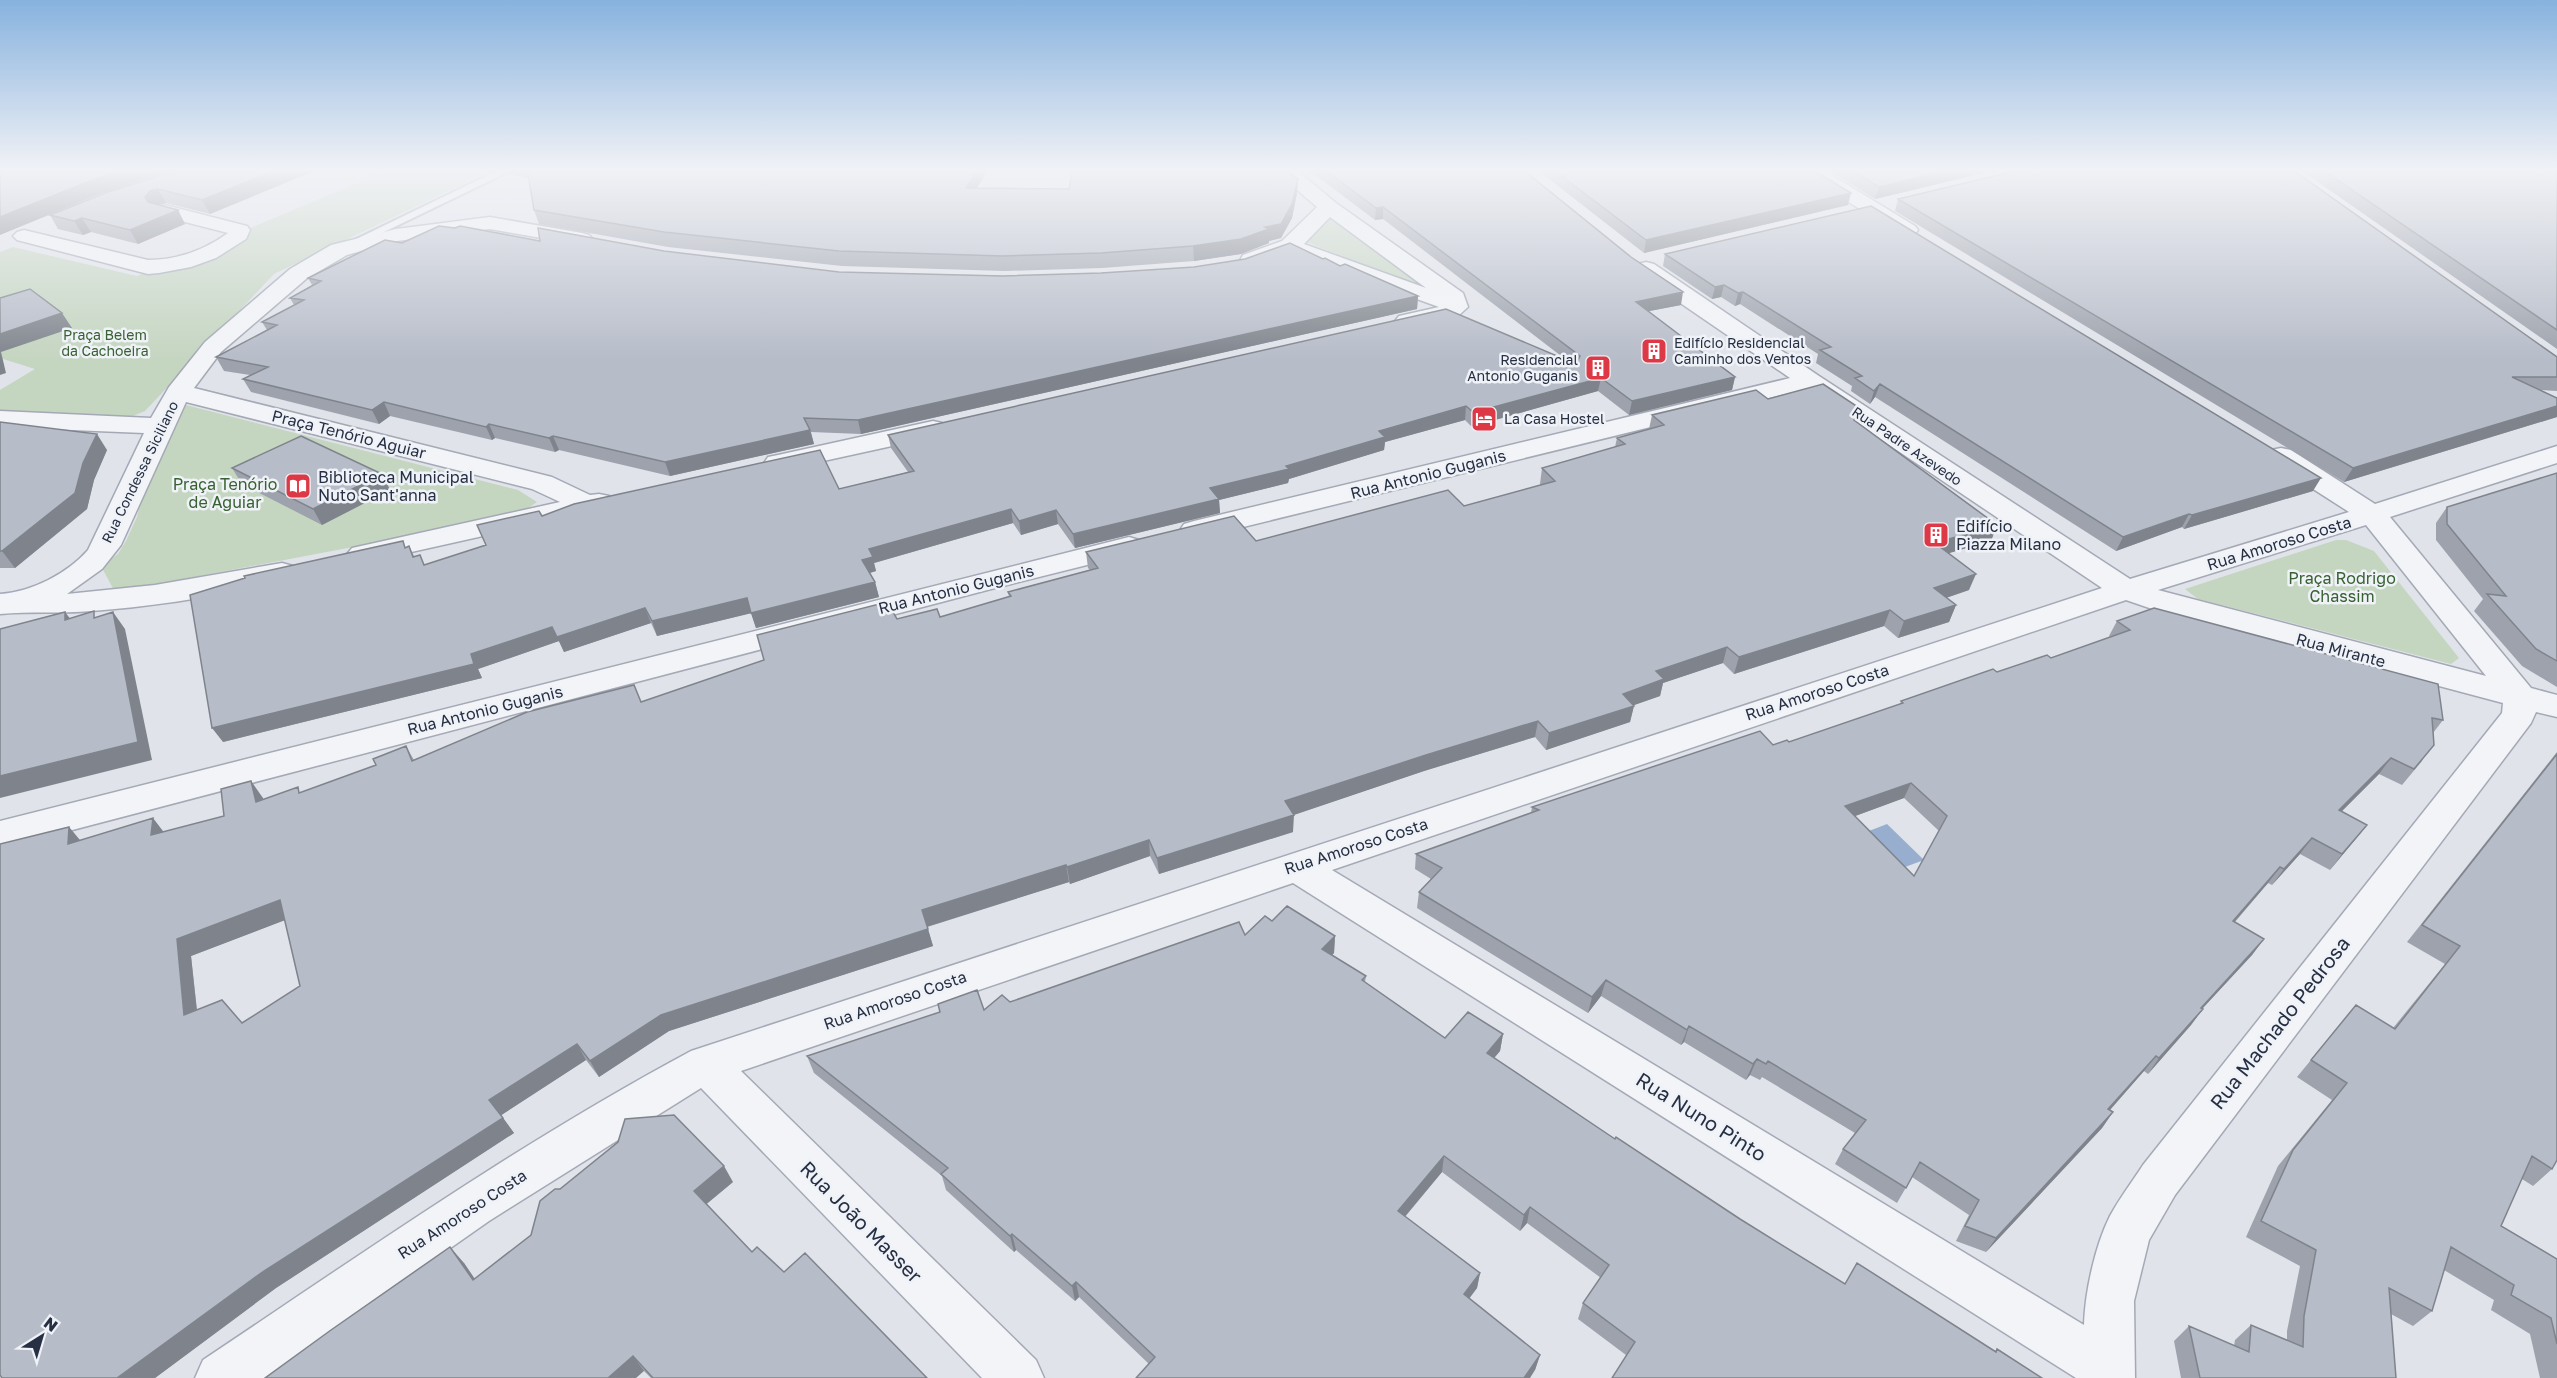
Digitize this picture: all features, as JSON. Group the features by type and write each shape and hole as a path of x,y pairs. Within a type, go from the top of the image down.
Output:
{"street":[{"path":"30,232 16,238 159,268 188,261 239,235 240,232"},
{"name":"Rua Condessa Siciliano","path":"6,604 59,586 94,562 106,545 160,426 178,392 222,339 298,274 339,250 410,232"},
{"name":"Rua Condessa Siciliano","path":"548,232 601,243"},
{"path":"1234,264 1268,255 1290,246 1304,232"},
{"path":"1364,232 1455,298 1457,307"},
{"path":"1914,232 1923,238"},
{"path":"1290,246 1457,307"},
{"name":"Rua Padre Azevedo","path":"1643,259 1810,381 2126,590"},
{"path":"1386,326 1450,311 1457,307"},
{"name":"Rua Antonio Guganis","path":"0,835 978,583 1810,381"},
{"name":"Praça Tenório Aguiar","path":"178,392 543,483 586,504"},
{"path":"0,418 160,426"},
{"path":"757,468 954,424"},
{"path":"2260,443 2372,514 2538,701"},
{"name":"Rua Amoroso Costa","path":"221,1378 473,1205 662,1088 706,1064 2126,590 2557,454"},
{"path":"6,604 77,605 136,598 319,564 620,497"},
{"name":"Rua Mirante","path":"2126,590 2172,605 2538,701"},
{"name":"Rua Machado Pedrosa","path":"2108,1373 2109,1301 2127,1232 2153,1188 2519,716 2538,701"},
{"name":"Rua Nuno Pinto","path":"1295,866 2108,1373"},
{"name":"Rua João Masser","path":"706,1064 1018,1378"}],"lane":[{"path":"339,250 376,232"}],"green space":[{"name":"Praça Belem da Cachoeira","path":"240,232 362,232 274,274 145,411 128,418 0,411 0,390 35,369 0,358 0,252 13,247 137,276"},
{"path":"1313,232 1352,232 1426,290 1304,241"},
{"name":"Praça Tenório de Aguiar","path":"182,404 518,490 537,502 517,516 115,592 101,566 118,554 126,541 137,517 145,484"},
{"name":"Praça Rodrigo Chassim","path":"2336,540 2346,540 2374,551 2459,658 2451,664 2198,599 2185,589"}],"water":[{"path":"1887,824 1924,860 1905,867 1869,831"}],"building":[{"path":"425,232 494,232 540,241 539,232 562,232 664,251 839,272 1003,276 1194,267 1245,259 1290,243 1323,259 1340,266 1345,264 1418,296 858,420 804,418 810,430 665,462 553,436 549,438 489,424 486,427 384,402 372,410 243,379 268,367 216,357 277,325 262,322 304,300 290,298 321,281 308,278 385,240 402,243"},
{"path":"667,232 1260,232 1241,239 1193,246 1101,253 1003,256 839,251"},
{"path":"1416,232 1600,232 1631,257 1683,292 1636,302 1735,377 1632,401 1601,378 1479,411 1473,412 1466,406 1379,431 1385,437 1286,466 1289,469 1210,488 1219,499 1073,534 1056,510 1019,521 1011,509 869,549 873,557 862,560 875,582 751,613 747,598 652,621 645,608 557,637 552,627 471,654 474,664 212,728 190,595 245,578 244,576 403,541 405,548 409,546 413,557 420,555 424,565 486,545 477,525 539,511 542,516 574,504 820,450 839,489 914,471 888,435 1446,309 1576,364 1580,356"},
{"path":"1636,232 1680,232 1646,240"},
{"path":"1758,232 1915,232 2321,478 2189,514 2123,537 1880,384 1874,391 1855,378 1862,376 1820,350 1831,347 1743,292 1738,293 1724,285 1715,287 1665,254"},
{"path":"1954,232 2381,232 2557,357 2557,377 2512,377 2557,398 2557,406 2353,468"},
{"path":"2414,232 2557,232 2557,330"},
{"path":"30,289 62,313 0,334 0,298"},
{"path":"1823,384 1861,409 1854,420 1997,525 1935,543 1976,574 1934,588 1956,605 1904,621 1890,610 1739,657 1727,647 1656,671 1664,679 1623,694 1634,706 1549,733 1538,721 1426,755 1285,801 1294,815 1157,858 1149,840 922,910 928,929 661,1015 590,1061 577,1044 489,1100 503,1118 261,1273 117,1378 2,1378 0,1375 0,844 69,827 68,844 153,818 151,835 224,816 221,789 251,781 256,802 298,787 299,793 376,765 373,759 406,746 412,761 527,712 634,685 641,702 764,660 757,635 887,602 897,619 937,609 940,617 1011,596 1008,592 1098,568 1086,552 1234,516 1256,541 1448,490 1464,506 1555,481 1542,468 1625,444 1617,438 1664,425 1652,415 1756,390 1768,399","holes":["280,900 300,986 242,1023 222,1000 184,1015 177,939"]},
{"path":"0,422 97,434 83,463 75,493 2,551 0,551"},
{"path":"301,436 382,474 313,509 232,468"},
{"path":"2557,473 2557,661 2536,649 2487,594 2506,596 2447,524 2447,507"},
{"path":"2154,608 2438,684 2443,720 2432,718 2434,745 2414,769 2391,758 2339,810 2367,825 2342,854 2312,838 2284,869 2280,867 2233,921 2264,939 2159,1058 2156,1056 2108,1109 2113,1112 1996,1238 1965,1226 1979,1200 1920,1162 1906,1188 1843,1149 1866,1120 1768,1061 1766,1064 1757,1059 1753,1064 1689,1026 1687,1030 1606,980 1592,997 1419,892 1442,868 1416,854 1539,810 1532,807 1760,731 1773,745 1787,740 1789,742 1993,669 1997,672 2047,655 2051,658 2130,630 2117,621","holes":["1911,783 1947,816 1914,876 1845,806"]},
{"path":"94,611 94,618 113,612 138,742 0,776 0,629 65,612 65,620"},
{"path":"2557,754 2557,1160 2552,1169 2532,1156 2501,1226 2557,1259 2557,1344 2551,1318 2511,1295 2514,1285 2451,1247 2432,1311 2389,1288 2396,1378 2200,1378 2189,1326 2249,1352 2251,1325 2303,1347 2304,1316 2316,1250 2261,1221 2293,1150 2347,1083 2311,1060 2356,1005 2395,1029 2460,946 2422,925"},
{"path":"1287,906 1335,936 1322,949 1366,976 1362,980 1445,1038 1468,1012 1503,1034 1487,1053 1740,1219 1845,1284 1857,1263 1996,1352 1997,1349 2042,1378 1612,1378 1635,1342 1583,1303 1609,1265 1530,1207 1524,1215 1444,1156 1398,1211 1480,1273 1464,1294 1540,1355 1524,1378 1136,1378 1155,1357 1076,1282 1072,1286 1012,1234 1010,1236 941,1174 948,1168 807,1056 940,1012 938,1004 977,990 984,1010 1002,995 1010,1002 1239,922 1245,935 1265,916 1272,921"},
{"path":"674,1115 724,1166 694,1191 752,1252 757,1247 784,1272 805,1253 927,1378 653,1378 633,1356 608,1378 265,1378 450,1247 473,1280 531,1235 540,1201 555,1189 560,1189 618,1142 625,1119"}],"place":[{"name":"Edifício Residencial Caminho dos Ventos","path":"1654,351"},
{"name":"Residencial Antonio Guganis","path":"1598,368"},
{"name":"La Casa Hostel","path":"1484,419"},
{"name":"Biblioteca Municipal Nuto Sant'anna","path":"298,486"},
{"name":"Edifício Piazza Milano","path":"1936,535"}]}
